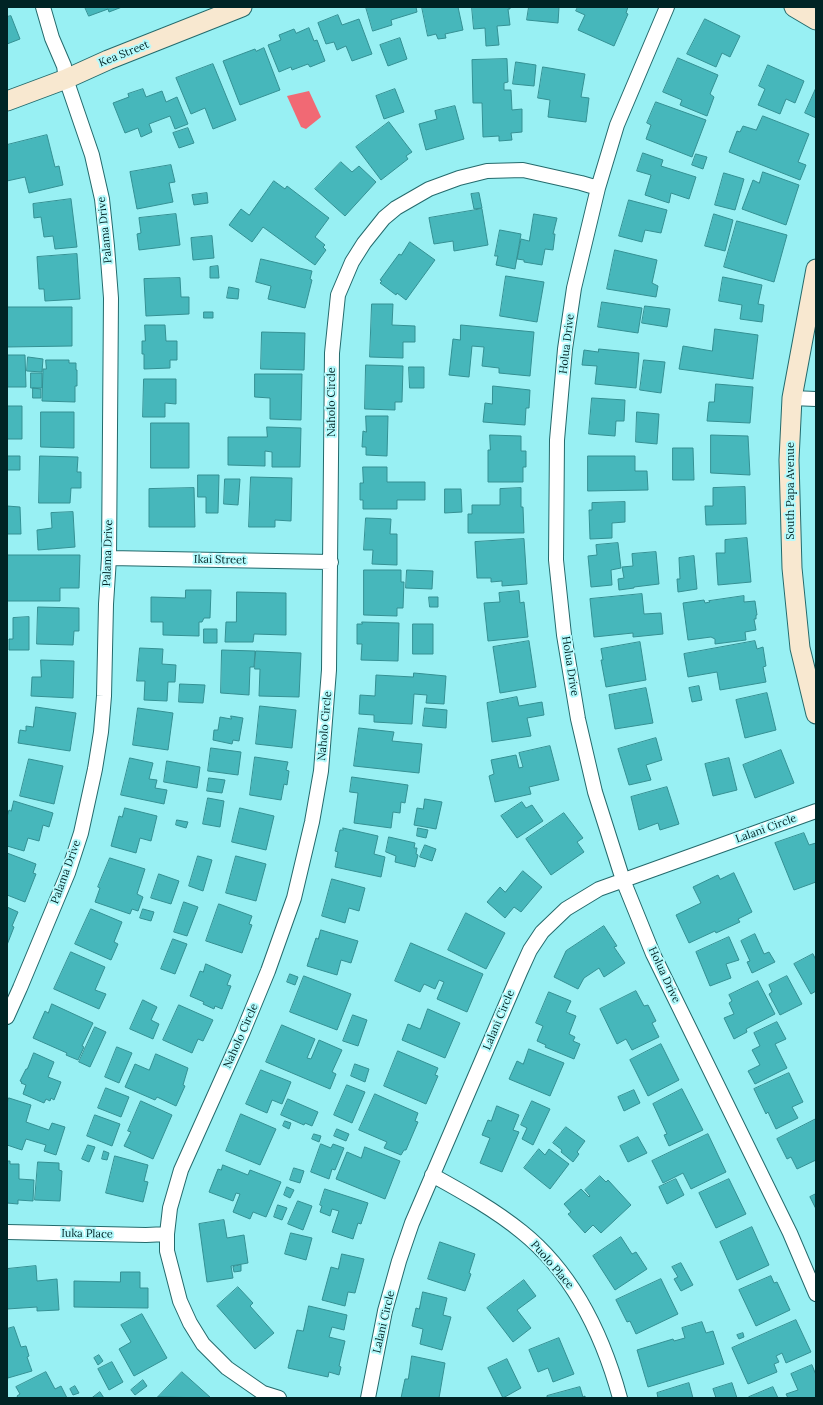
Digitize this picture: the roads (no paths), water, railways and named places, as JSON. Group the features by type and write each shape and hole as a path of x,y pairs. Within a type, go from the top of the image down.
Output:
{"street":[{"name":"Palama Drive","path":"7,1017 68,873 81,833 91,792 101,732 104,696 106,604 109,558 110,298 108,246 102,199 92,155 66,79 64,66 52,38 43,7"},
{"name":"Kea Street","path":"7,101 66,79 108,60 242,7"},
{"name":"Holua Drive","path":"667,7 617,125 598,188 574,288 565,349 557,440 556,560 564,635 578,719 595,792 623,880 653,954 790,1233 816,1294"},
{"path":"794,7 816,20"},
{"name":"Naholo Circle","path":"279,1398 263,1393 227,1368 204,1344 190,1323 180,1301 167,1251 167,1234 170,1208 181,1170 268,972 294,898 312,822 322,771 329,670 332,353 338,296 352,262 364,243 384,218 396,208 429,188 487,171 523,170 598,188"},
{"name":"South Papa Avenue","path":"816,269 792,398 789,460 792,568 800,648 807,683 816,714"},
{"path":"792,398 816,399"},
{"name":"Ikai Street","path":"109,558 331,562"},
{"name":"Lalani Circle","path":"368,1398 385,1311 399,1261 412,1223 520,972 530,950 542,932 566,909 599,889 816,811"},
{"name":"Puolo Place","path":"432,1175 496,1212 523,1233 550,1259 580,1298 599,1336 620,1398"},
{"name":"Iuka Place","path":"7,1232 146,1235 167,1234"}]}
